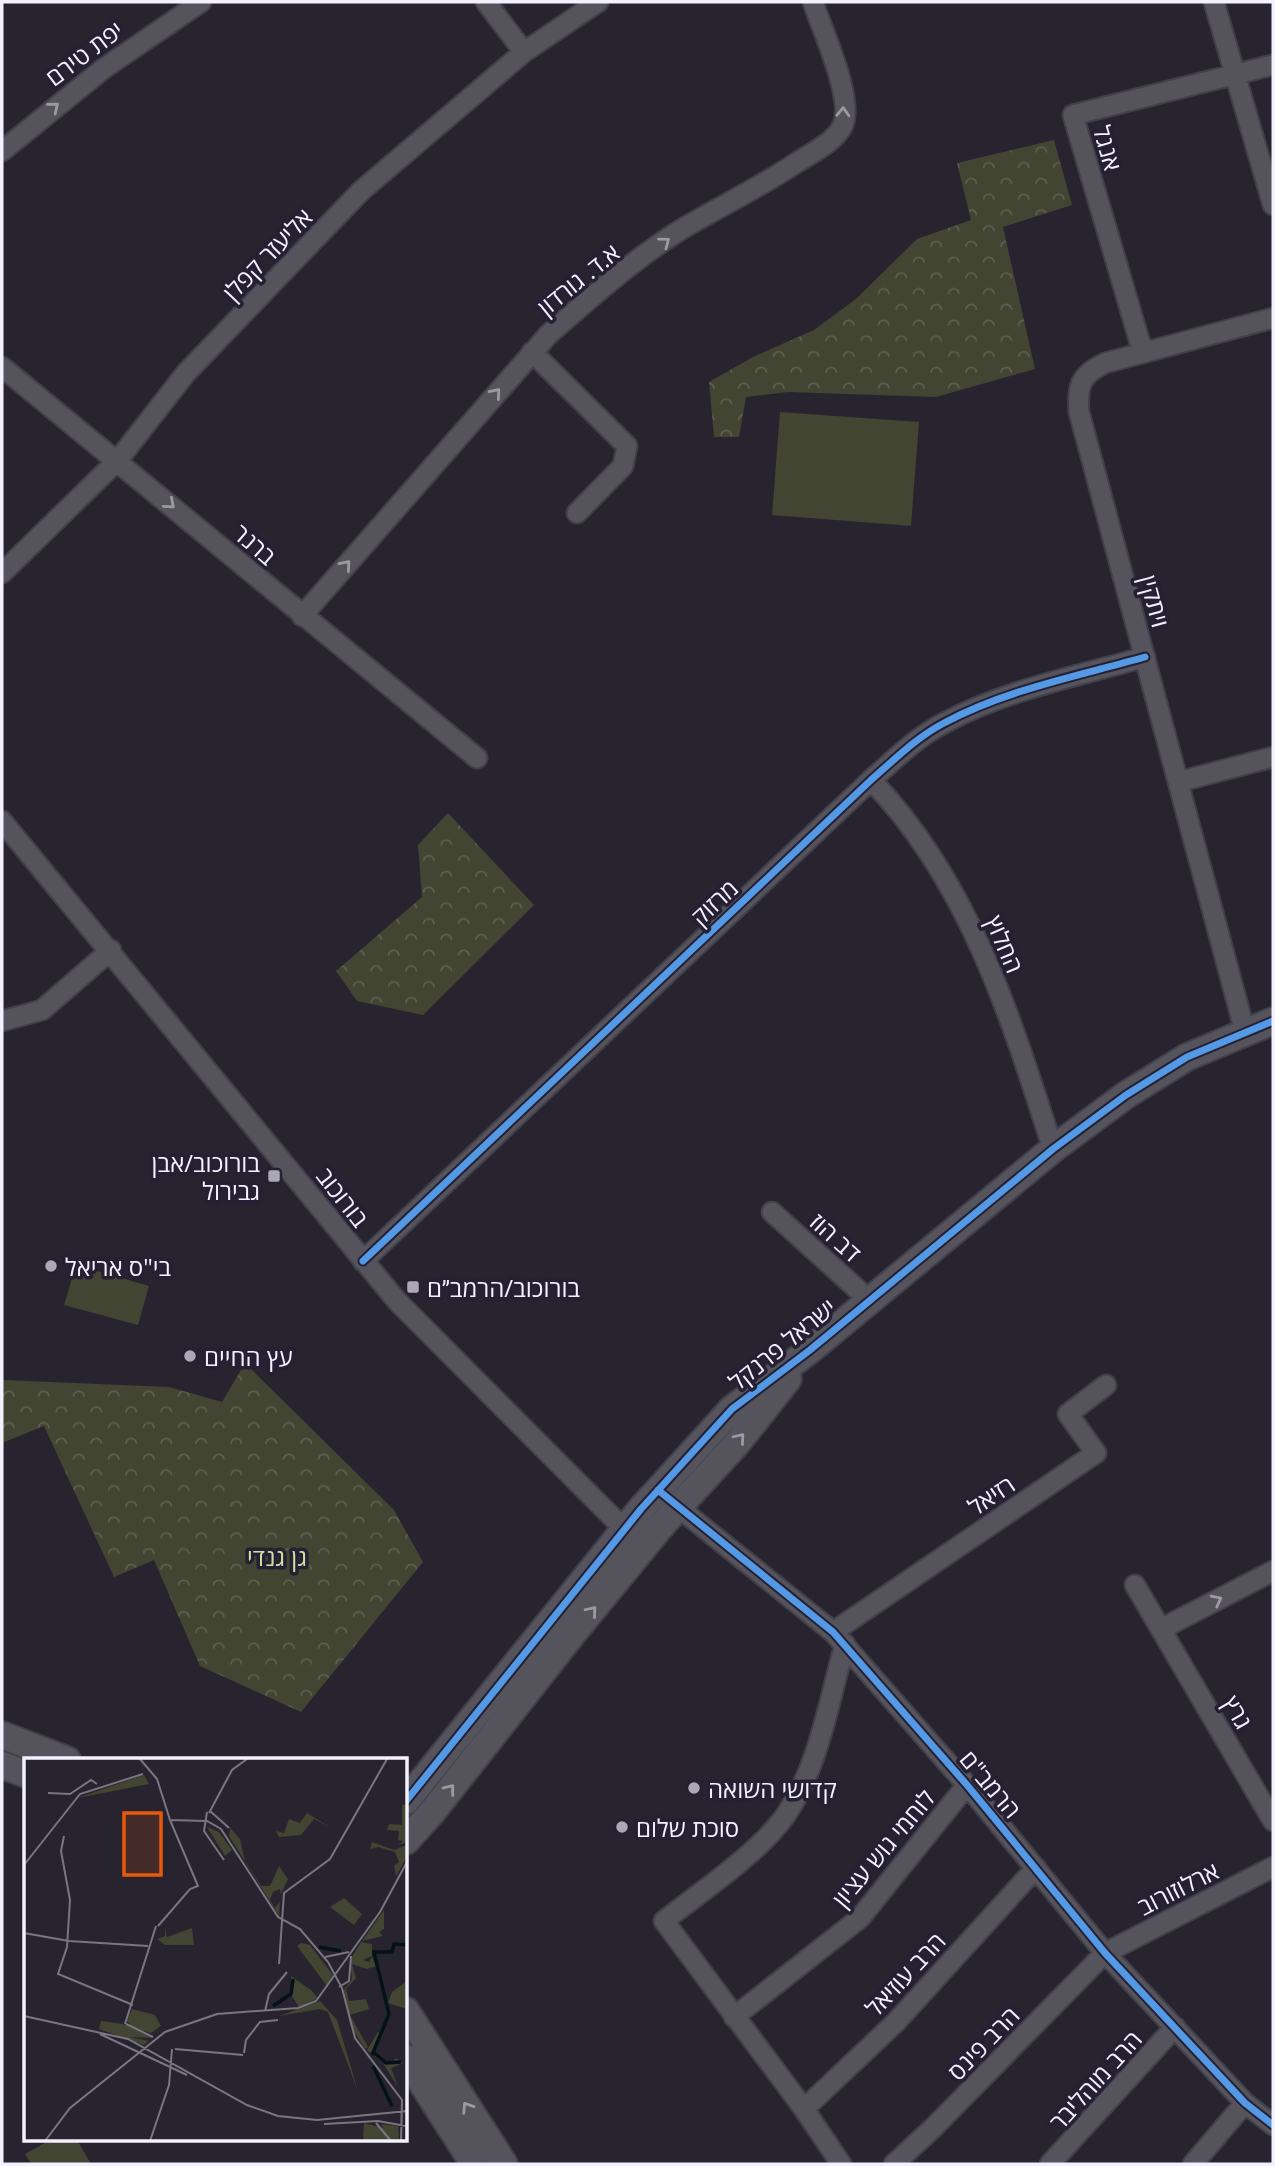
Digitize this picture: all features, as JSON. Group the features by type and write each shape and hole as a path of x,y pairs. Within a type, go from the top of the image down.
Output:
{"street":[{"name":"יפת טירם","path":"2,151 103,69 201,2"},
{"path":"486,2 524,52"},
{"name":"אליעזר קפלן","path":"2,573 118,460 186,373 361,191 524,52 598,2"},
{"name":"א.ד. גורדון","path":"302,616 532,352 582,305 680,230 775,177 829,141 843,126 846,111 841,84 813,2"},
{"path":"1214,2 1273,205"},
{"name":"אנגל","path":"1143,353 1073,115 1273,65"},
{"name":"ויתקין","path":"1245,1032 1079,412 1077,387 1086,372 1143,353 1273,318"},
{"path":"532,352 627,446 622,466 577,513"},
{"name":"ברנר","path":"2,367 477,758"},
{"name":"מרזוק","path":"363,1261 871,780 942,724 978,707 1145,657"},
{"path":"1178,782 1273,757"},
{"name":"החלוץ","path":"871,780 919,835 964,911 1017,1035 1053,1149"},
{"name":"בורוכוב","path":"2,821 111,950 397,1301 644,1547"},
{"path":"2,1021 42,1010 111,950"},
{"name":"ישראל פרנקל","path":"408,1799 624,1530 732,1409 810,1350 868,1299 1053,1149 1126,1096 1187,1057 1273,1021"},
{"name":"דב הוז","path":"772,1212 868,1299"},
{"name":"ישראל פרנקל","path":"408,1839 644,1547 738,1441 810,1350"},
{"name":"רזיאל","path":"839,1638 1096,1453 1068,1414 1107,1385"},
{"name":"הרמב\"ם","path":"658,1490 839,1638 967,1785 1105,1953 1245,2103 1273,2125"},
{"path":"1161,1629 1273,1571"},
{"name":"גרץ","path":"1136,1585 1273,1821"},
{"path":"839,1638 809,1769 784,1818 762,1841 664,1922 804,2109 841,2164"},
{"path":"2,1735 62,1758"},
{"path":"2,1765 24,1773"},
{"name":"לוחמי גוש עציון","path":"734,2017 860,1918 967,1785"},
{"name":"ארלוזורוב","path":"1105,1953 1273,1867"},
{"name":"הרב עוזיאל","path":"804,2109 896,2022 1036,1868"},
{"name":"הרב פינס","path":"894,2164 933,2129 1105,1953"},
{"path":"408,2014 504,2164"},
{"name":"הרב מוהליבר","path":"1050,2164 1175,2027"},
{"path":"408,2060 474,2164"},
{"path":"1193,2164 1245,2103"}],"green space":[{"path":"1054,140 1072,205 1003,227 1035,369 936,397 788,392 746,397 739,437 714,437 709,382 753,357 814,330 856,299 917,239 971,220 957,163"},
{"path":"780,412 919,422 911,526 772,515"},
{"path":"448,813 534,905 423,1015 357,1001 336,971 422,897 418,845"},
{"path":"76,1265 149,1286 138,1325 64,1305"},
{"name":"גן גנדי","path":"245,1363 394,1510 423,1562 301,1712 200,1666 154,1560 114,1577 44,1426 2,1443 2,1380 169,1387 222,1402"},
{"path":"46,2142 78,2142 91,2164 31,2164 25,2154"}],"cycle path":[{"path":"363,1261 871,780 915,742 944,723 992,701 1145,657"},
{"path":"408,1799 641,1509 732,1409 810,1350 1053,1149 1126,1095 1187,1057 1273,1021"},
{"path":"658,1490 833,1632 967,1785 1105,1953 1245,2103 1273,2125"}],"place":[{"name":"בורוכוב/אבן גבירול","path":"274,1176"},
{"name":"בי\"ס אריאל","path":"51,1266"},
{"name":"בורוכוב/הרמב״ם","path":"413,1287"},
{"name":"עץ החיים","path":"190,1356"},
{"name":"קדושי השואה","path":"694,1788"},
{"name":"סוכת שלום","path":"622,1827"}]}
